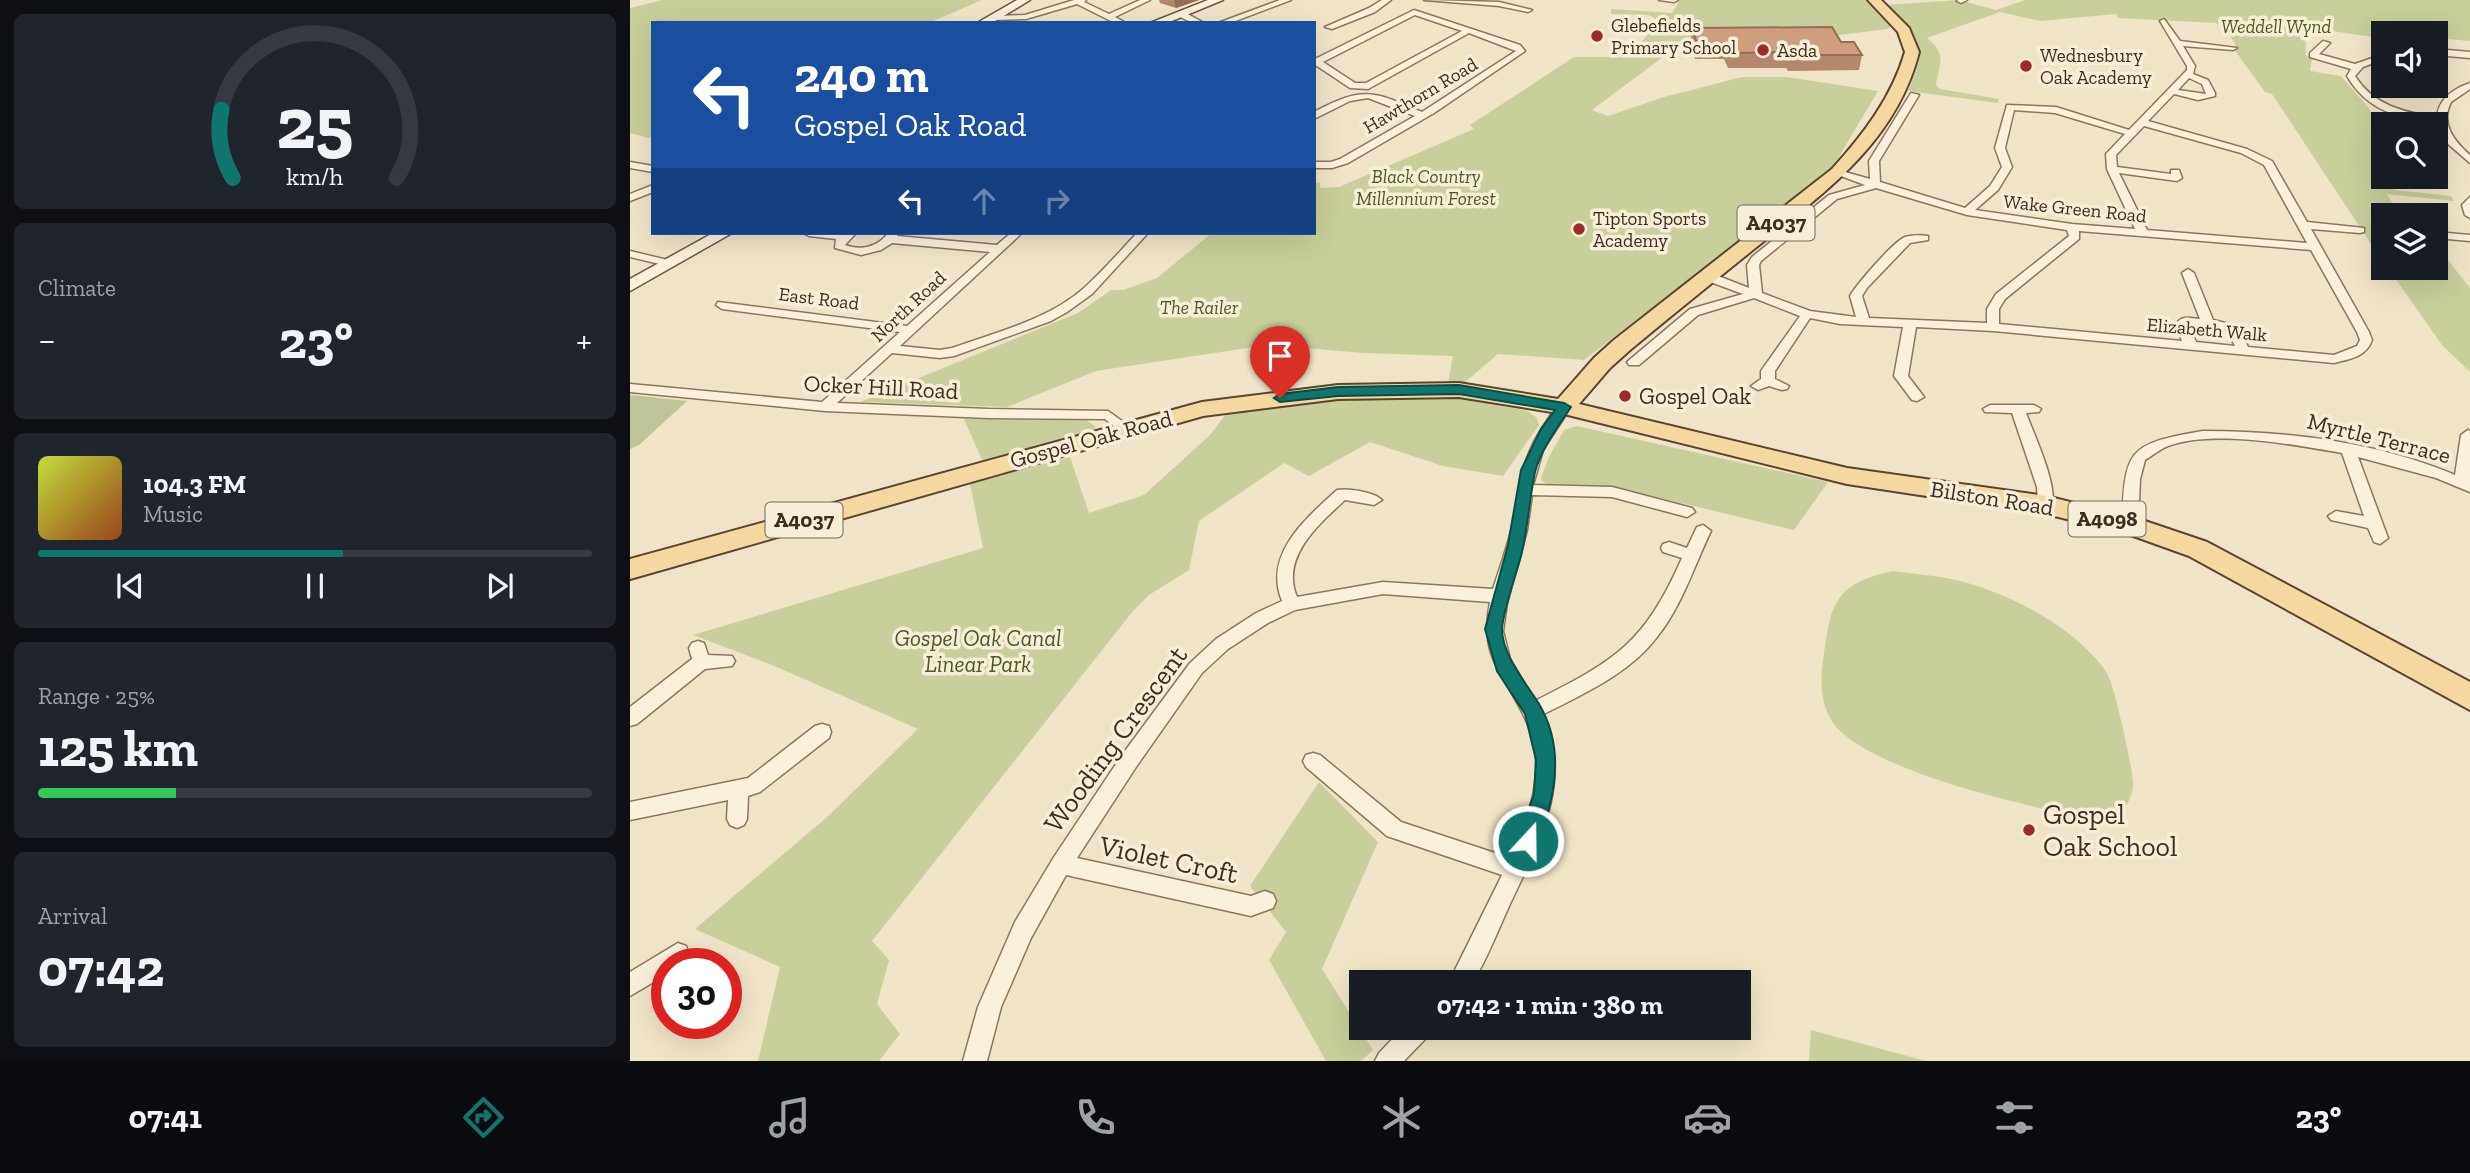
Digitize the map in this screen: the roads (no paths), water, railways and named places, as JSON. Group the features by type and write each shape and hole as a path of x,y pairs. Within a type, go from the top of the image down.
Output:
{"main road":[{"name":"A4037","path":"1564,407 1602,363 1839,173 1873,129 1911,58 1912,44 1874,0"},
{"name":"Gospel Oak Road","path":"630,569 1126,429 1223,405 1338,392 1459,390 1564,407"},
{"name":"Bilston Road","path":"1564,407 1847,476 2046,505 2130,525 2198,549 2470,697"}],"street":[{"path":"988,20 1025,0"},
{"path":"1110,16 1146,0"},
{"path":"1162,21 1218,0"},
{"path":"1228,21 1287,0"},
{"path":"1329,27 1372,10 1387,0"},
{"path":"1419,0 1414,12 1316,61 1355,90 1423,116"},
{"path":"1428,0 1499,4 1528,10"},
{"path":"1663,0 1674,0"},
{"path":"988,20 1019,20 1081,1 1119,21"},
{"path":"1414,12 1469,30"},
{"path":"1181,14 1196,21"},
{"path":"2143,233 2112,169 2111,154 2188,75 2191,66 2164,21"},
{"path":"1316,115 1355,90 1371,85 1469,30"},
{"name":"Hawthorn Road","path":"1316,165 1332,165 1423,116 1520,53 1521,49 1469,30"},
{"path":"2177,43 2233,48"},
{"path":"2326,43 2313,55 2356,67 2371,61"},
{"path":"2448,53 2470,55"},
{"path":"2356,67 2351,76 2365,98 2396,112"},
{"path":"2173,91 2198,97 2210,96 2205,82 2188,75"},
{"path":"2444,112 2446,99 2470,86"},
{"path":"1634,362 1694,312 1756,294 1753,265 1756,259 1833,197 1875,185 1874,161 1914,94"},
{"path":"1967,212 2004,176 2007,167 2000,148 2010,107 2056,110 2130,133"},
{"name":"Elizabeth Walk","path":"1709,277 1807,314 1864,321 1993,327 2334,359 2363,348 2363,332 2267,163 2259,157 2141,122"},
{"path":"2448,138 2470,160"},
{"path":"630,165 651,169"},
{"path":"2112,169 2179,180"},
{"name":"Wake Green Road","path":"1839,173 1967,212 2072,227 2314,247"},
{"path":"630,198 651,189"},
{"path":"2470,200 2470,215"},
{"path":"2302,225 2360,230"},
{"path":"1993,327 1993,309 2000,297 2075,237 2072,227"},
{"path":"630,286 720,235"},
{"path":"847,235 839,246 852,251 873,248 892,236 999,249"},
{"name":"North Road","path":"825,407 1015,235"},
{"path":"890,349 940,354 954,352 1047,318 1088,291 1141,235"},
{"path":"2448,236 2470,238"},
{"path":"1864,321 1856,296 1861,286 1907,240 1924,238"},
{"path":"630,254 668,263"},
{"path":"2188,273 2208,323"},
{"name":"East Road","path":"722,305 911,330"},
{"path":"1782,386 1763,383 1807,314"},
{"path":"2190,344 2183,322 2231,327 2243,350"},
{"path":"1910,324 1901,376 1917,397"},
{"name":"Ocker Hill Road","path":"630,388 825,407 967,415 1108,415 1126,429"},
{"path":"1467,970 1538,819 1544,794 1546,760 1541,733 1533,711 1506,671 1494,629 1520,526 1524,490 1534,455 1564,407"},
{"path":"1990,409 2034,409"},
{"path":"2018,411 2045,487 2046,505"},
{"name":"Myrtle Terrace","path":"2130,525 2134,467 2139,457 2163,443 2198,435 2300,440 2412,464 2465,485"},
{"path":"2465,485 2468,435"},
{"path":"2348,449 2373,523 2381,538"},
{"path":"1524,490 1612,492 1687,512"},
{"path":"1292,604 1283,580 1289,557 1303,532 1342,494 1374,500"},
{"path":"2336,516 2373,523"},
{"path":"1533,711 1584,685 1635,649 1663,617 1703,531"},
{"path":"1670,548 1691,555"},
{"name":"Wooding Crescent","path":"975,1061 990,1007 1023,930 1061,864 1195,668 1241,630 1292,604 1383,588 1502,596"},
{"path":"630,718 699,655 726,661"},
{"path":"630,811 753,786 822,732"},
{"path":"1313,761 1394,829 1515,870"},
{"path":"737,819 738,791"},
{"name":"Violet Croft","path":"1061,864 1251,905 1265,901"},
{"path":"630,985 651,971"},
{"path":"1387,1061 1408,1040"}],"place":[{"name":"Glebefields Primary School","path":"1597,36"},
{"name":"Asda","path":"1763,50"},
{"name":"Wednesbury Oak Academy","path":"2026,66"},
{"name":"Tipton Sports Academy","path":"1579,229"},
{"name":"Gospel Oak","path":"1625,396"},
{"name":"Gospel Oak School","path":"2029,830"}],"park label":[{"name":"Weddell Wynd","path":"2276,26"},
{"name":"Black Country Millennium Forest","path":"1426,187"},
{"name":"The Railer","path":"1199,307"},
{"name":"Gospel Oak Canal Linear Park","path":"978,651"}]}
